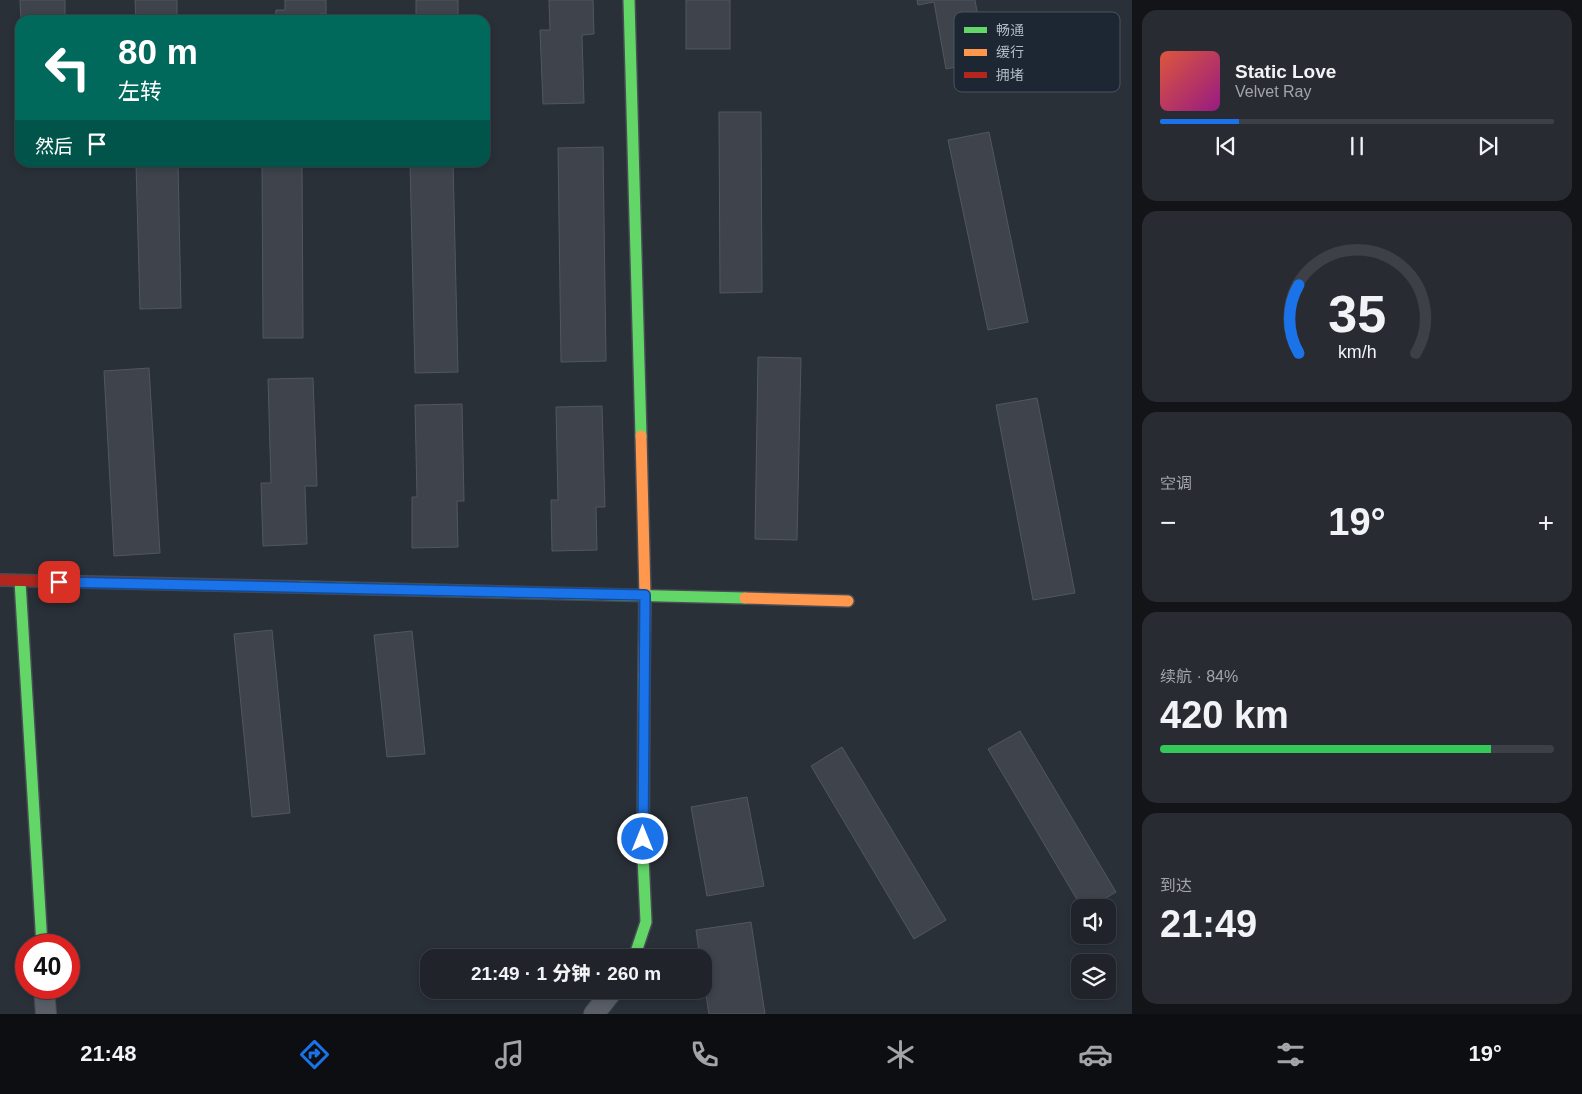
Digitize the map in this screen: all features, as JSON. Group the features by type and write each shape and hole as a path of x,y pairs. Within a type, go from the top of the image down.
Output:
{"street":[{"path":"629,0 645,595 643,857 646,922 637,949"},
{"path":"0,580 848,601"},
{"path":"20,580 41,934"},
{"path":"45,999 46,1014"},
{"path":"594,1014 606,999"}],"building":[{"path":"20,0 65,0 65,15 21,15"},
{"path":"135,0 177,0 177,15 136,15"},
{"path":"285,0 326,0 326,14 276,15 276,10 285,10"},
{"path":"416,0 458,0 458,15 416,15"},
{"path":"549,0 593,0 594,34 582,35 584,103 543,104 540,30 550,30"},
{"path":"686,0 730,0 730,49 686,49"},
{"path":"917,0 975,0 977,12 954,12 954,67 946,69 934,2 918,5"},
{"path":"719,112 761,112 762,292 720,293"},
{"path":"989,132 1028,322 988,330 948,140"},
{"path":"603,147 606,361 561,362 558,148"},
{"path":"136,167 178,167 181,308 140,309"},
{"path":"262,167 302,167 303,338 263,338"},
{"path":"410,167 453,167 458,372 415,373"},
{"path":"758,357 801,358 797,540 755,539"},
{"path":"149,368 160,553 114,556 104,371"},
{"path":"313,378 317,486 305,486 307,544 263,546 261,483 271,483 268,379"},
{"path":"1037,398 1075,593 1033,600 996,405"},
{"path":"462,404 464,501 457,501 458,547 412,548 412,497 417,497 415,405"},
{"path":"602,406 605,507 596,507 597,550 552,551 551,500 558,500 556,407"},
{"path":"272,630 290,813 252,817 234,634"},
{"path":"412,631 425,754 387,757 374,635"},
{"path":"1020,731 1116,892 1104,899 1077,899 988,749"},
{"path":"842,747 946,920 914,939 811,766"},
{"path":"747,797 764,886 707,896 691,807"},
{"path":"751,922 765,1014 709,1014 707,999 712,999 712,949 699,949 696,930"}],"traffic: fast":[{"path":"629,0 641,436"},
{"path":"20,581 41,934"},
{"path":"300,587 745,598"},
{"path":"637,949 646,922 643,857 644,675"}],"traffic: slow":[{"path":"641,436 645,595 644,675"},
{"path":"745,598 848,601"}],"traffic: jam":[{"path":"0,580 300,587"}],"route":[{"path":"59,582 645,595 643,839"}]}
